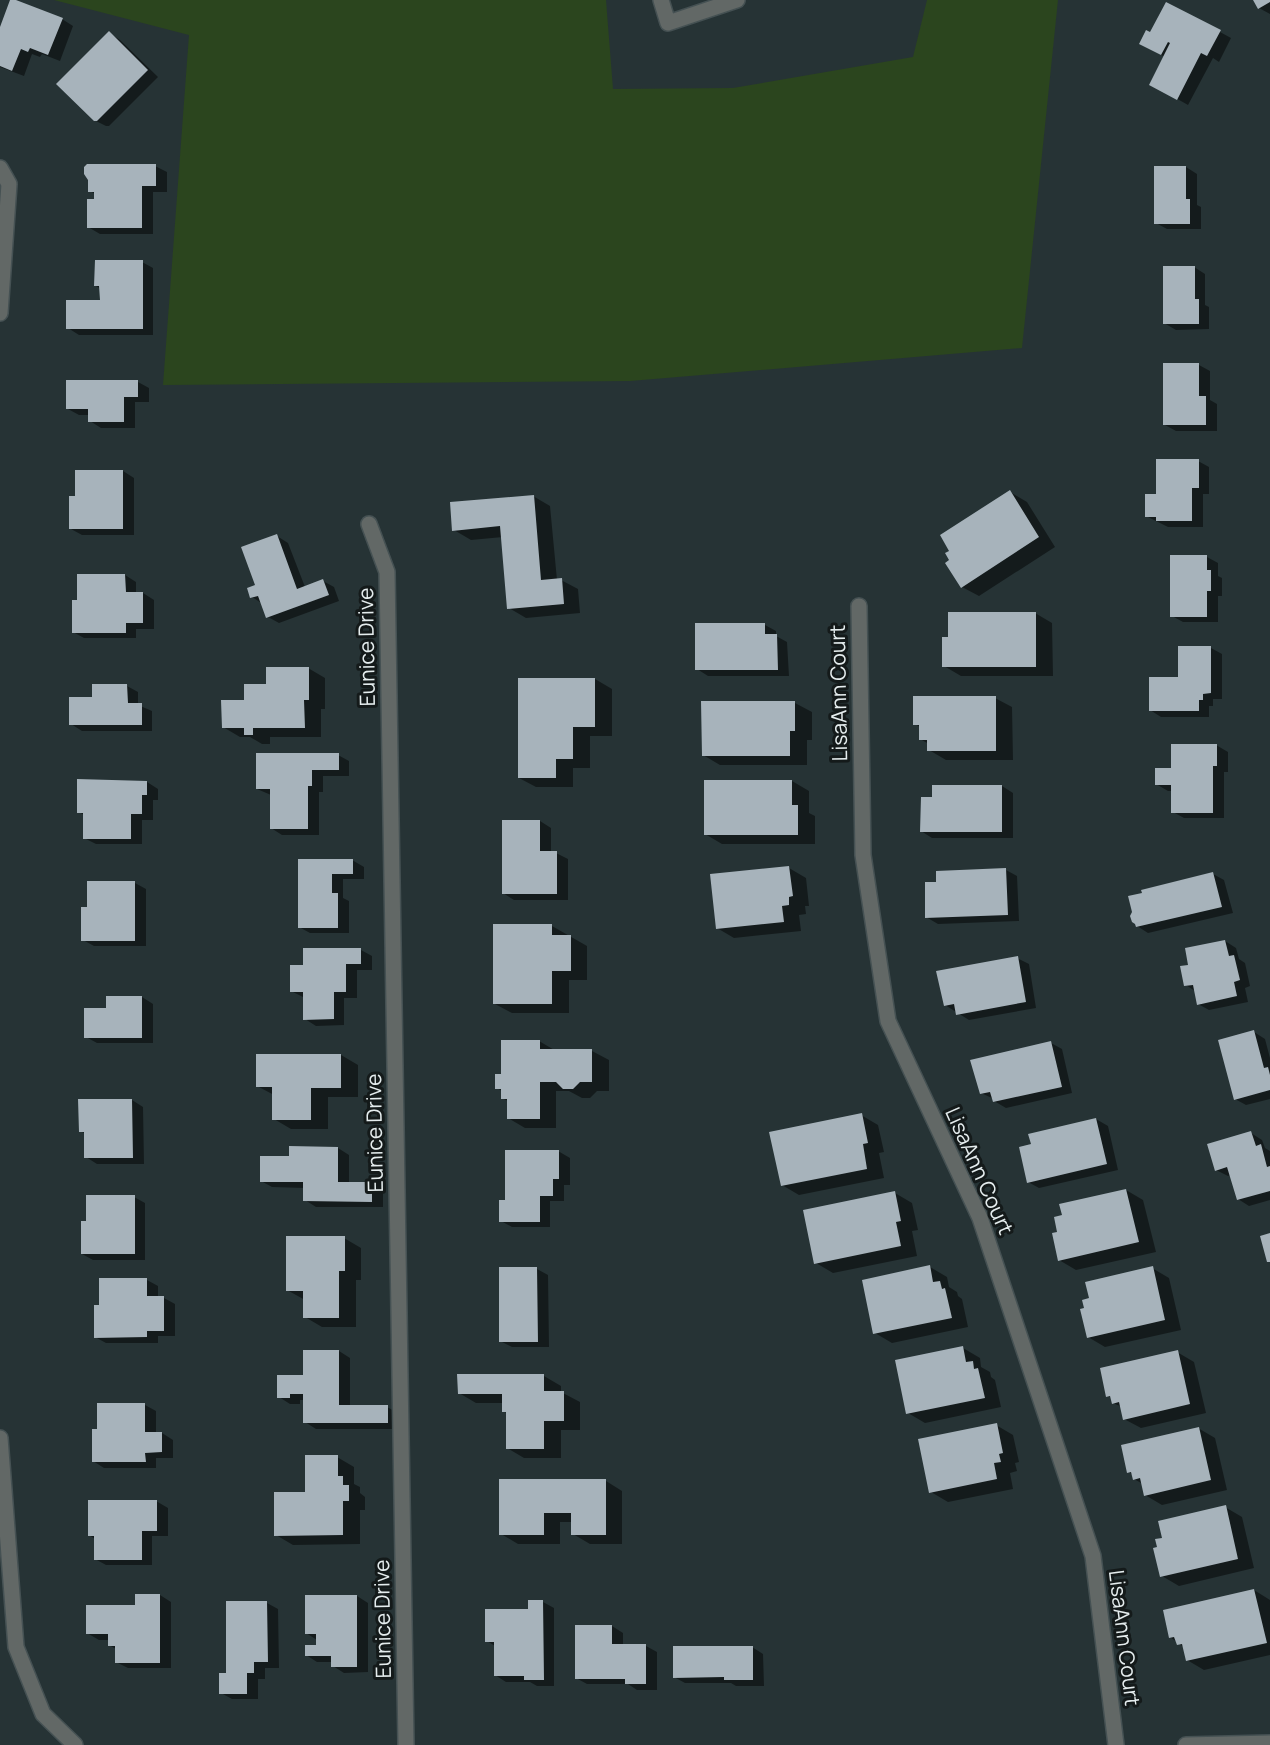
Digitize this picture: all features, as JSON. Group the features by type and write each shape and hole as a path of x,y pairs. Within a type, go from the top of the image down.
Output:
{"street":[{"path":"661,0 668,23 737,0"},
{"path":"0,168 9,184 0,313"},
{"name":"Eunice Drive","path":"369,524 387,572 406,1745"},
{"name":"LisaAnn Court","path":"859,606 862,855 888,1021 980,1218 1093,1556 1116,1745"},
{"path":"0,1438 16,1647 43,1714 75,1745"},
{"path":"1186,1745 1270,1743"}],"green space":[{"path":"54,0 606,0 613,89 733,88 913,57 927,0 1058,0 1022,348 630,381 163,385 189,35"}],"building":[{"path":"10,0 16,0 63,18 48,55 30,48 28,52 21,49 12,71 0,66 0,27"},
{"path":"1253,0 1270,0 1270,2 1258,9"},
{"path":"1166,2 1221,30 1207,56 1201,53 1177,100 1149,85 1170,43 1168,42 1161,55 1139,44 1146,30 1150,32"},
{"path":"109,31 148,70 97,121 94,121 56,84"},
{"path":"87,164 156,164 156,186 142,186 142,228 87,228 87,199 94,199 94,192 88,192 88,180 84,174 84,167"},
{"path":"1154,166 1186,166 1186,199 1190,199 1190,224 1154,224"},
{"path":"95,260 143,260 143,329 66,329 66,300 100,300 99,286 94,286"},
{"path":"1163,266 1195,266 1195,299 1199,299 1199,324 1163,324"},
{"path":"1163,363 1199,363 1199,396 1206,396 1206,425 1163,425"},
{"path":"66,380 138,380 138,397 124,397 124,422 88,422 88,409 66,409"},
{"path":"1156,459 1199,459 1199,488 1192,488 1192,521 1156,521 1156,517 1145,517 1145,494 1156,494"},
{"path":"75,470 123,470 123,529 69,529 69,496 75,496"},
{"path":"1010,490 1039,537 961,588 945,563 949,560 945,553 949,551 940,535"},
{"path":"534,495 541,580 562,578 564,604 507,609 500,526 452,531 450,502"},
{"path":"277,534 297,589 323,579 329,595 266,618 258,596 250,598 247,588 255,585 241,547"},
{"path":"1170,555 1207,555 1207,570 1211,570 1211,591 1207,591 1207,617 1170,617"},
{"path":"77,574 125,574 126,592 143,592 143,623 126,623 126,633 72,633 72,600 77,600"},
{"path":"948,612 1036,612 1036,667 942,667 942,637 948,637"},
{"path":"695,623 765,623 765,634 777,634 778,670 695,670"},
{"path":"1178,646 1211,646 1211,693 1203,694 1203,700 1199,700 1199,711 1149,711 1149,677 1178,677"},
{"path":"266,667 309,667 309,700 304,700 305,728 253,728 253,735 244,735 244,728 222,728 221,700 244,700 244,684 266,684"},
{"path":"518,678 595,678 595,727 573,727 573,759 556,759 556,778 518,778"},
{"path":"92,684 127,684 128,703 142,703 142,725 69,725 69,697 92,697"},
{"path":"913,696 996,696 996,751 927,751 927,740 919,740 919,725 913,725"},
{"path":"701,701 795,701 795,731 790,731 790,756 702,756"},
{"path":"1171,744 1217,744 1217,766 1213,766 1213,813 1171,813 1171,785 1155,785 1155,768 1171,768"},
{"path":"256,753 339,753 339,770 312,770 312,786 308,786 308,829 270,829 270,789 256,789"},
{"path":"77,779 147,781 147,795 142,795 142,814 131,814 131,839 83,839 83,813 77,813"},
{"path":"704,780 792,780 792,805 798,805 798,835 704,835"},
{"path":"932,785 1002,785 1002,832 920,832 921,797 932,797"},
{"path":"502,820 540,820 540,851 557,851 557,894 502,894"},
{"path":"298,859 353,859 353,874 332,874 332,893 338,893 338,928 298,928"},
{"path":"789,866 793,896 789,897 789,905 782,906 784,922 716,929 710,874"},
{"path":"1006,868 1008,915 925,918 925,882 936,882 936,871"},
{"path":"1213,872 1222,907 1136,927 1132,922 1128,896 1142,893 1141,890"},
{"path":"87,881 135,881 135,941 81,941 81,907 87,907"},
{"path":"493,924 552,924 552,935 571,935 571,971 552,971 552,1004 493,1004"},
{"path":"1225,940 1229,956 1234,955 1240,980 1234,982 1237,996 1197,1005 1193,985 1184,986 1180,966 1188,965 1185,948"},
{"path":"303,948 361,948 361,964 346,964 346,992 334,992 334,1019 303,1020 303,992 290,992 290,965 303,965"},
{"path":"1018,956 1026,1002 956,1015 954,1004 944,1006 936,971"},
{"path":"106,996 142,996 142,1038 84,1038 84,1008 106,1008"},
{"path":"1254,1030 1264,1068 1268,1067 1270,1090 1234,1100 1218,1040"},
{"path":"501,1040 540,1040 540,1049 592,1049 592,1082 580,1082 573,1089 563,1089 556,1082 540,1082 540,1119 507,1119 507,1099 501,1099 501,1089 495,1089 495,1074 501,1074"},
{"path":"1051,1041 1062,1087 993,1102 990,1092 980,1094 970,1060"},
{"path":"256,1054 341,1054 341,1088 311,1088 311,1120 272,1120 272,1087 256,1087"},
{"path":"78,1099 132,1099 133,1158 84,1158 84,1132 79,1132"},
{"path":"862,1113 868,1143 863,1144 867,1169 781,1186 769,1132"},
{"path":"1096,1118 1107,1164 1027,1183 1019,1147 1031,1144 1028,1134"},
{"path":"1251,1131 1256,1146 1261,1144 1267,1167 1270,1166 1270,1191 1237,1200 1227,1167 1215,1171 1207,1144"},
{"path":"289,1146 338,1147 338,1182 372,1182 372,1202 303,1201 303,1182 260,1182 260,1156 289,1156"},
{"path":"505,1150 559,1150 559,1179 553,1179 553,1196 540,1196 540,1222 499,1222 499,1200 505,1200"},
{"path":"1126,1189 1139,1242 1058,1261 1052,1233 1057,1232 1054,1217 1062,1215 1059,1204"},
{"path":"895,1191 901,1221 896,1222 901,1246 814,1264 803,1210"},
{"path":"86,1195 135,1195 135,1254 81,1254 81,1221 86,1221"},
{"path":"1270,1233 1270,1262 1267,1262 1260,1236"},
{"path":"286,1236 345,1236 345,1271 339,1271 339,1318 303,1318 303,1291 286,1291"},
{"path":"930,1265 933,1282 940,1281 942,1289 945,1288 952,1318 873,1334 862,1280"},
{"path":"1153,1266 1165,1320 1087,1338 1080,1309 1084,1308 1082,1300 1089,1298 1085,1282"},
{"path":"499,1267 537,1267 538,1342 499,1342"},
{"path":"99,1278 147,1278 147,1296 164,1296 164,1331 147,1331 147,1337 94,1338 94,1305 99,1305"},
{"path":"963,1346 966,1362 973,1361 974,1369 978,1368 985,1398 906,1414 895,1360"},
{"path":"303,1350 339,1350 339,1405 388,1405 388,1423 303,1423 303,1394 290,1394 290,1398 277,1398 277,1375 303,1375"},
{"path":"1178,1350 1190,1404 1123,1420 1119,1402 1112,1404 1110,1396 1106,1397 1100,1368"},
{"path":"457,1374 544,1374 544,1391 564,1391 564,1421 544,1421 544,1449 506,1449 506,1412 502,1412 502,1394 458,1394"},
{"path":"97,1403 145,1403 145,1432 162,1432 162,1452 145,1453 146,1462 92,1462 92,1429 97,1429"},
{"path":"997,1423 1003,1453 999,1454 1001,1462 994,1463 997,1479 929,1493 918,1439"},
{"path":"1199,1427 1211,1480 1144,1496 1140,1478 1133,1480 1131,1472 1127,1473 1121,1445"},
{"path":"305,1455 338,1455 338,1476 343,1476 343,1485 349,1485 349,1501 343,1501 343,1535 274,1536 274,1492 305,1492"},
{"path":"499,1479 606,1479 606,1535 571,1535 571,1513 544,1513 544,1535 499,1535"},
{"path":"88,1500 157,1500 157,1531 142,1531 142,1560 94,1560 94,1536 88,1536"},
{"path":"1226,1505 1238,1559 1160,1577 1153,1548 1157,1547 1155,1539 1162,1538 1158,1521"},
{"path":"1254,1589 1267,1643 1186,1661 1182,1644 1177,1645 1174,1637 1169,1638 1163,1610"},
{"path":"135,1594 160,1594 160,1663 115,1663 115,1646 108,1646 108,1634 86,1634 86,1605 135,1605"},
{"path":"305,1595 357,1595 357,1667 331,1667 331,1656 305,1656 305,1645 316,1645 316,1634 305,1634"},
{"path":"528,1600 543,1600 544,1680 524,1680 524,1676 494,1676 494,1642 485,1642 485,1609 528,1609"},
{"path":"226,1601 267,1601 268,1662 254,1662 254,1673 247,1673 247,1694 219,1694 219,1673 226,1673"},
{"path":"575,1625 612,1625 612,1644 646,1644 646,1684 625,1684 625,1679 575,1679"},
{"path":"673,1646 753,1646 753,1680 724,1680 724,1677 673,1678"}]}
